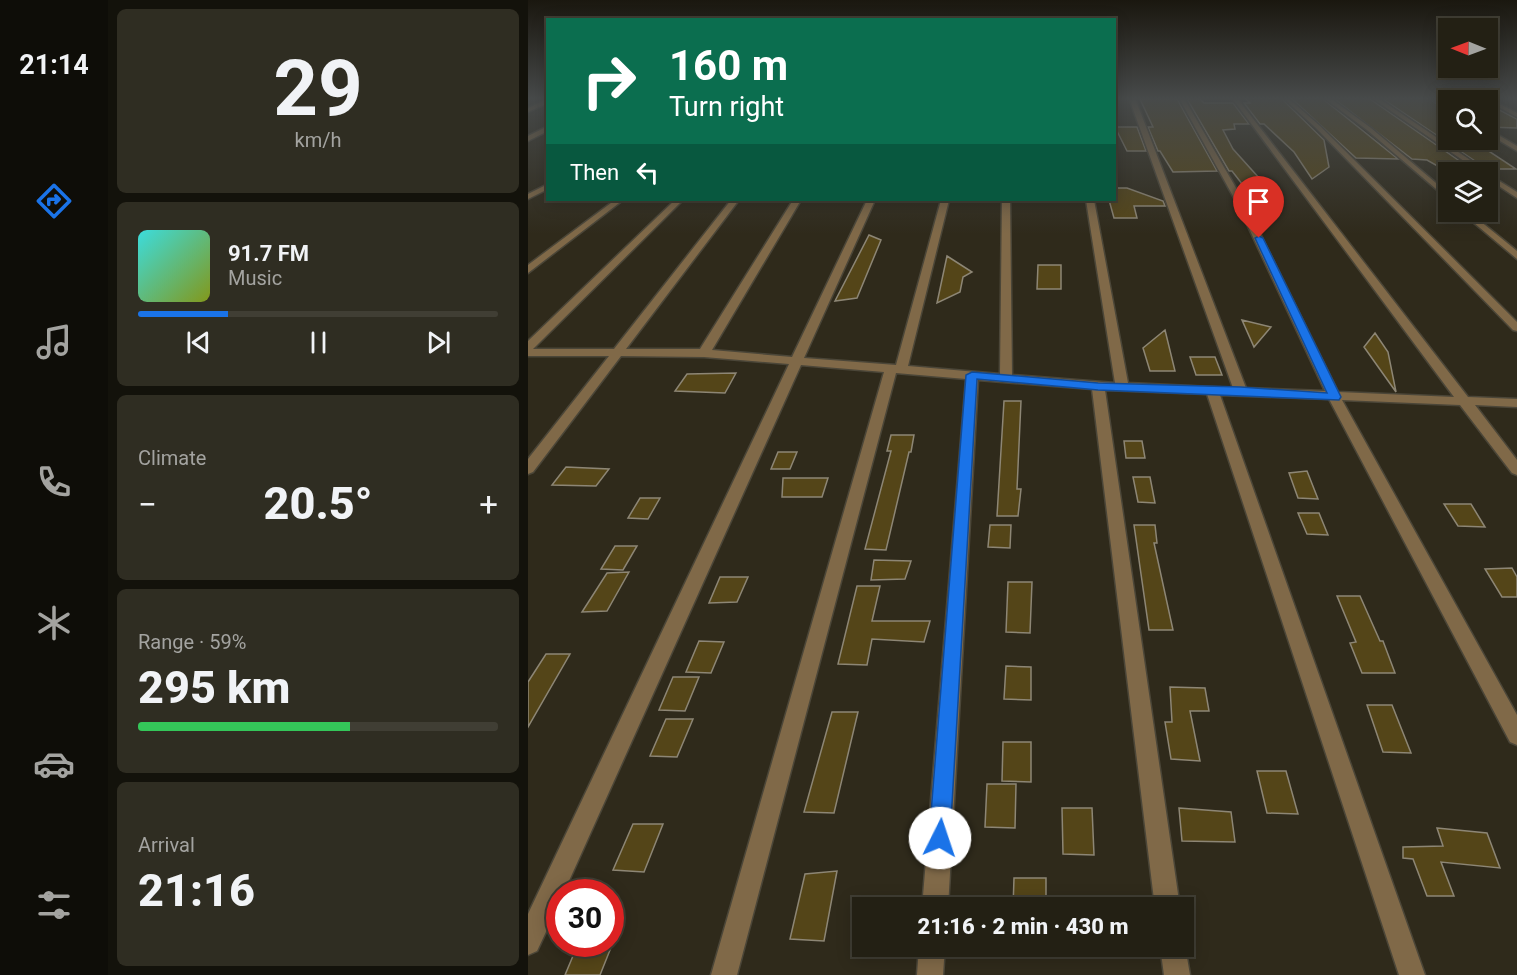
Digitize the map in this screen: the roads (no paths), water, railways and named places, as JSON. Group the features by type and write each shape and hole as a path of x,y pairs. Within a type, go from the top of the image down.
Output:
{"street":[{"path":"1149,144 1241,391"},
{"path":"1209,144 1259,238 1335,397 1517,735"},
{"path":"1269,144 1517,470"},
{"path":"1334,144 1517,328"},
{"path":"1386,144 1438,189"},
{"path":"1442,144 1469,162"},
{"path":"1498,183 1517,196"},
{"path":"528,197 546,187"},
{"path":"528,270 618,201"},
{"path":"528,347 678,201"},
{"path":"528,469 734,201"},
{"path":"704,353 796,201"},
{"path":"528,942 871,201"},
{"path":"724,975 945,201"},
{"path":"1006,201 1006,380"},
{"path":"1090,201 1122,387"},
{"path":"1477,222 1517,256"},
{"path":"528,352 704,353 1098,386 1517,403"},
{"path":"936,897 972,375"},
{"path":"1098,386 1167,897"},
{"path":"1212,391 1412,975"},
{"path":"930,975 931,957"},
{"path":"1175,957 1177,975"}]}
